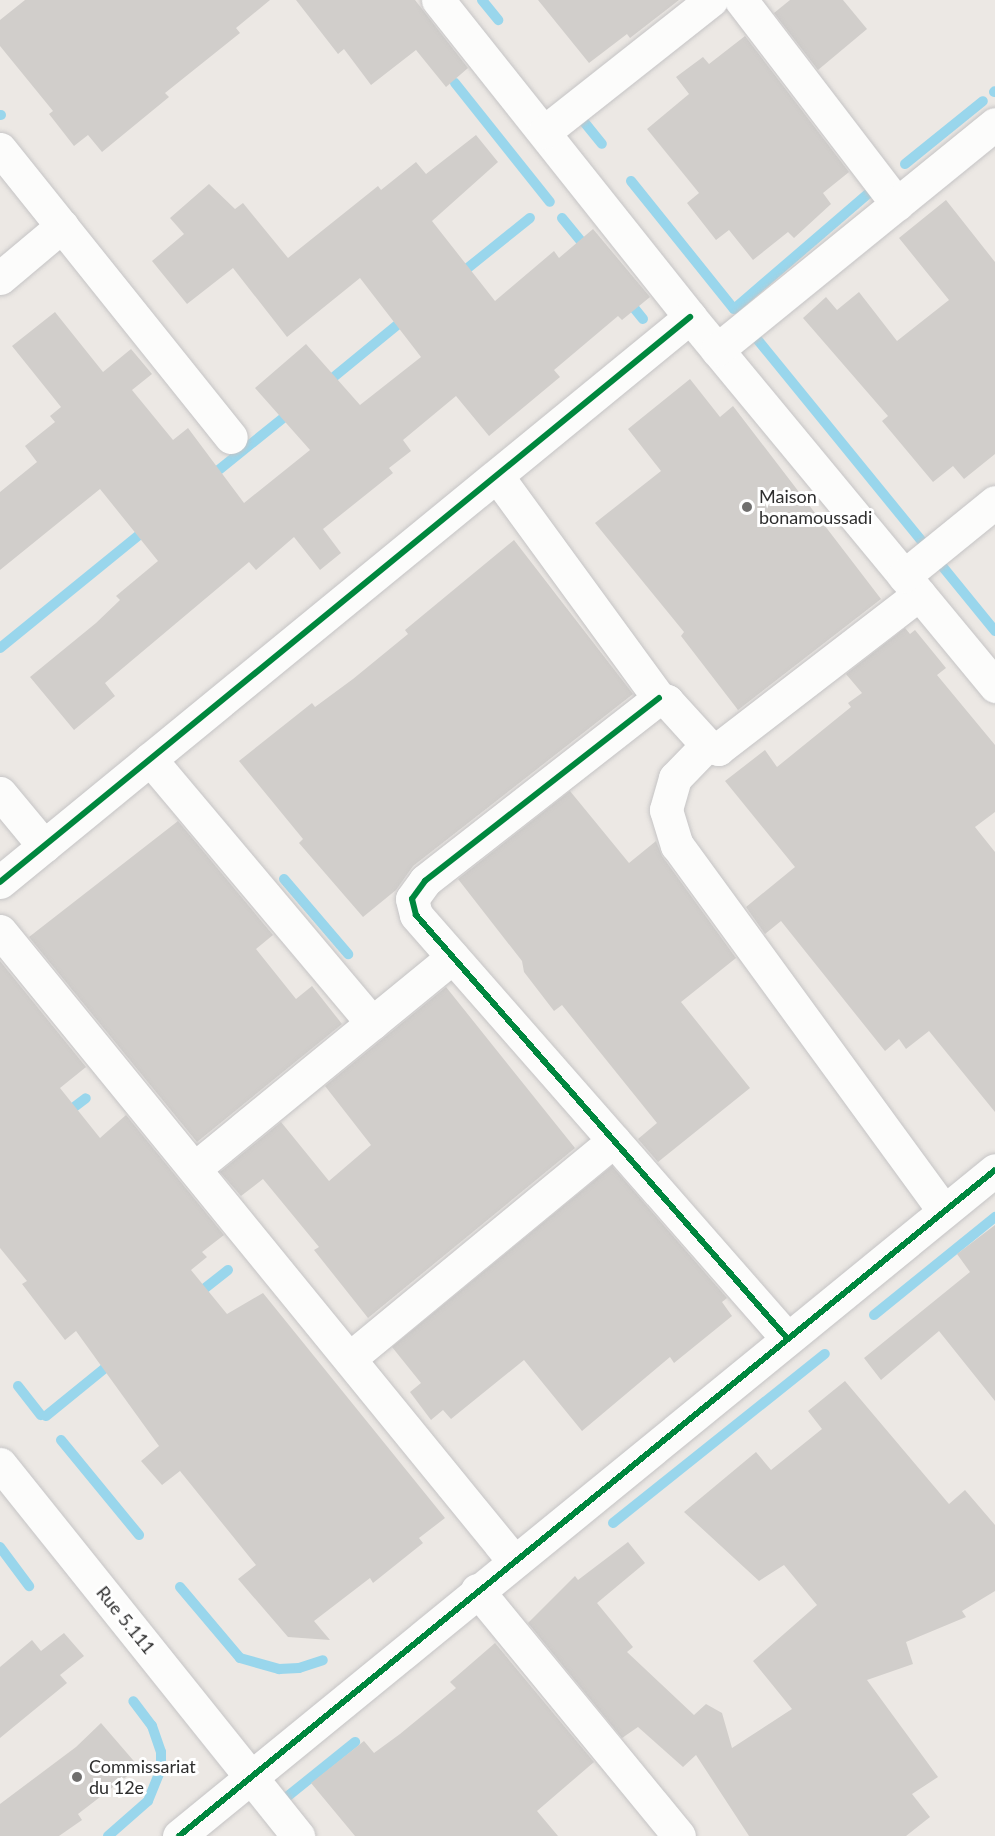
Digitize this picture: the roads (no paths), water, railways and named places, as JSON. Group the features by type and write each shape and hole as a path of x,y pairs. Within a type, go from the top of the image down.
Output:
{"street":[{"path":"438,0 690,317 995,686"},
{"path":"544,132 711,0"},
{"path":"741,0 897,204"},
{"path":"717,350 995,124"},
{"path":"0,149 231,437"},
{"path":"0,278 62,226"},
{"path":"0,882 690,317"},
{"path":"497,476 659,698 667,701 707,746 718,749 728,744 912,585 995,502"},
{"path":"659,698 425,881 412,899 416,915 787,1338"},
{"path":"707,746 675,778 666,810 677,845 944,1211"},
{"path":"150,759 372,1023"},
{"path":"0,793 44,846"},
{"path":"0,931 513,1560"},
{"path":"195,1168 453,957"},
{"path":"350,1358 614,1140"},
{"path":"179,1836 513,1560 995,1170"},
{"name":"Rue 5.111","path":"0,1464 298,1836"},
{"path":"477,1590 679,1836"}],"waterway":[{"path":"482,0 498,20"},
{"path":"455,83 550,202"},
{"path":"905,164 983,101"},
{"path":"576,112 602,144"},
{"path":"631,181 734,309 878,185"},
{"path":"459,275 530,218"},
{"path":"562,218 589,251"},
{"path":"626,298 643,319"},
{"path":"324,385 407,317"},
{"path":"748,328 995,631"},
{"path":"210,477 293,410"},
{"path":"0,648 149,527"},
{"path":"284,879 348,954"},
{"path":"65,1114 86,1098"},
{"path":"874,1315 995,1217"},
{"path":"195,1296 228,1270"},
{"path":"613,1523 825,1354"},
{"path":"46,1416 115,1360"},
{"path":"18,1386 41,1415"},
{"path":"61,1440 139,1535"},
{"path":"0,1547 29,1586"},
{"path":"180,1587 240,1658 279,1669 299,1668 323,1660"},
{"path":"108,1836 148,1801 161,1769 161,1752 152,1726 133,1701"},
{"path":"278,1804 355,1742"}],"place":[{"name":"Maison bonamoussadi","path":"747,507"},
{"name":"Commissariat du 12e","path":"77,1777"}]}
